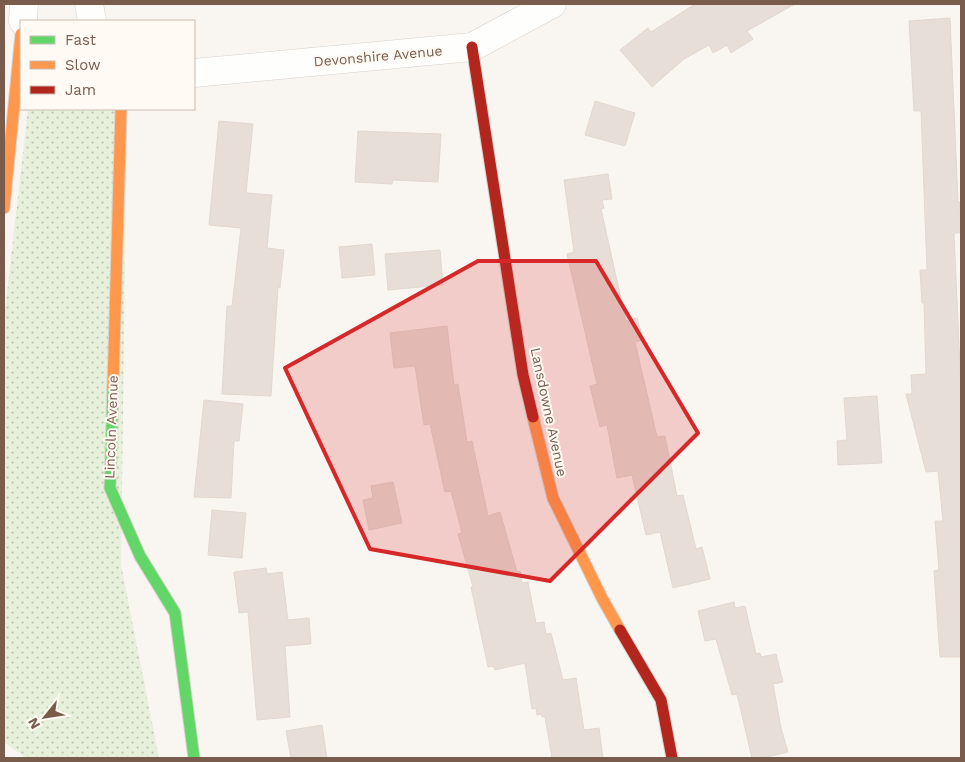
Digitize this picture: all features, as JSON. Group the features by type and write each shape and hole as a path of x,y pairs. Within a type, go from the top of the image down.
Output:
{"street":[{"path":"22,20 24,4"},
{"path":"89,4 92,20"},
{"name":"Devonshire Avenue","path":"195,73 472,47 552,4"},
{"path":"4,208 20,44"},
{"name":"Lansdowne Avenue","path":"472,47 523,374 552,498 602,598 661,700 672,758"},
{"name":"Lincoln Avenue","path":"121,110 110,488 140,556 176,613 194,758"}],"highlighted area":[{"path":"478,261 596,261 698,433 550,581 370,549 285,368"}],"green space":[{"path":"28,110 127,110 121,565 159,758 26,758 4,742 4,319"}],"building":[{"path":"695,4 795,4 747,31 753,39 731,53 727,45 713,53 709,45 684,59 652,87 620,50 648,28 651,32"},
{"path":"950,18 961,233 954,233 961,390 961,657 940,657 934,571 939,570 935,521 943,521 938,471 926,472 906,394 912,394 911,375 926,374 924,303 922,303 920,270 927,270 921,111 914,111 909,21"},
{"path":"595,101 635,113 625,146 585,135"},
{"path":"219,121 253,124 246,193 272,195 267,248 284,250 280,288 278,287 271,396 222,394 227,306 232,306 241,228 209,225"},
{"path":"358,131 441,134 438,182 393,180 392,184 355,182"},
{"path":"608,174 612,199 602,200 604,208 601,209 626,321 637,318 643,340 635,342 657,437 665,436 677,496 683,495 696,549 702,547 710,579 673,588 660,532 646,535 632,475 617,478 607,425 600,427 590,386 597,384 567,254 574,252 564,180"},
{"path":"372,244 375,275 342,278 339,247"},
{"path":"440,250 443,285 388,290 385,254"},
{"path":"447,326 454,385 458,384 467,442 472,441 488,516 500,512 517,572 520,571 522,583 528,582 536,623 544,622 546,634 551,633 563,680 576,678 584,730 599,728 603,758 552,758 545,717 542,717 541,714 537,715 536,708 532,709 525,663 495,670 493,666 488,667 471,587 473,587 458,534 462,533 451,491 445,492 430,424 424,425 415,366 394,368 390,333"},
{"path":"877,396 882,463 838,465 837,441 847,440 844,398"},
{"path":"204,400 243,404 239,441 234,441 231,498 194,497"},
{"path":"393,482 402,523 369,530 363,500 373,498 371,486"},
{"path":"212,510 246,513 242,558 208,555"},
{"path":"266,568 267,574 282,572 288,620 309,618 311,644 285,646 290,717 257,720 248,612 239,613 234,572"},
{"path":"734,602 735,608 745,606 756,654 760,653 761,657 776,654 783,682 773,684 781,728 788,752 763,758 752,758 737,694 732,695 716,639 705,641 698,611"},
{"path":"322,725 327,758 291,758 286,731"}],"traffic: fast":[{"path":"113,386 110,488 140,556 175,613 194,758"}],"traffic: slow":[{"path":"4,208 20,44"},
{"path":"113,386 121,110"},
{"path":"533,417 553,498 602,598 620,630"}],"traffic: jam":[{"path":"472,47 523,375 533,417"},
{"path":"620,630 661,700 672,758"}]}
